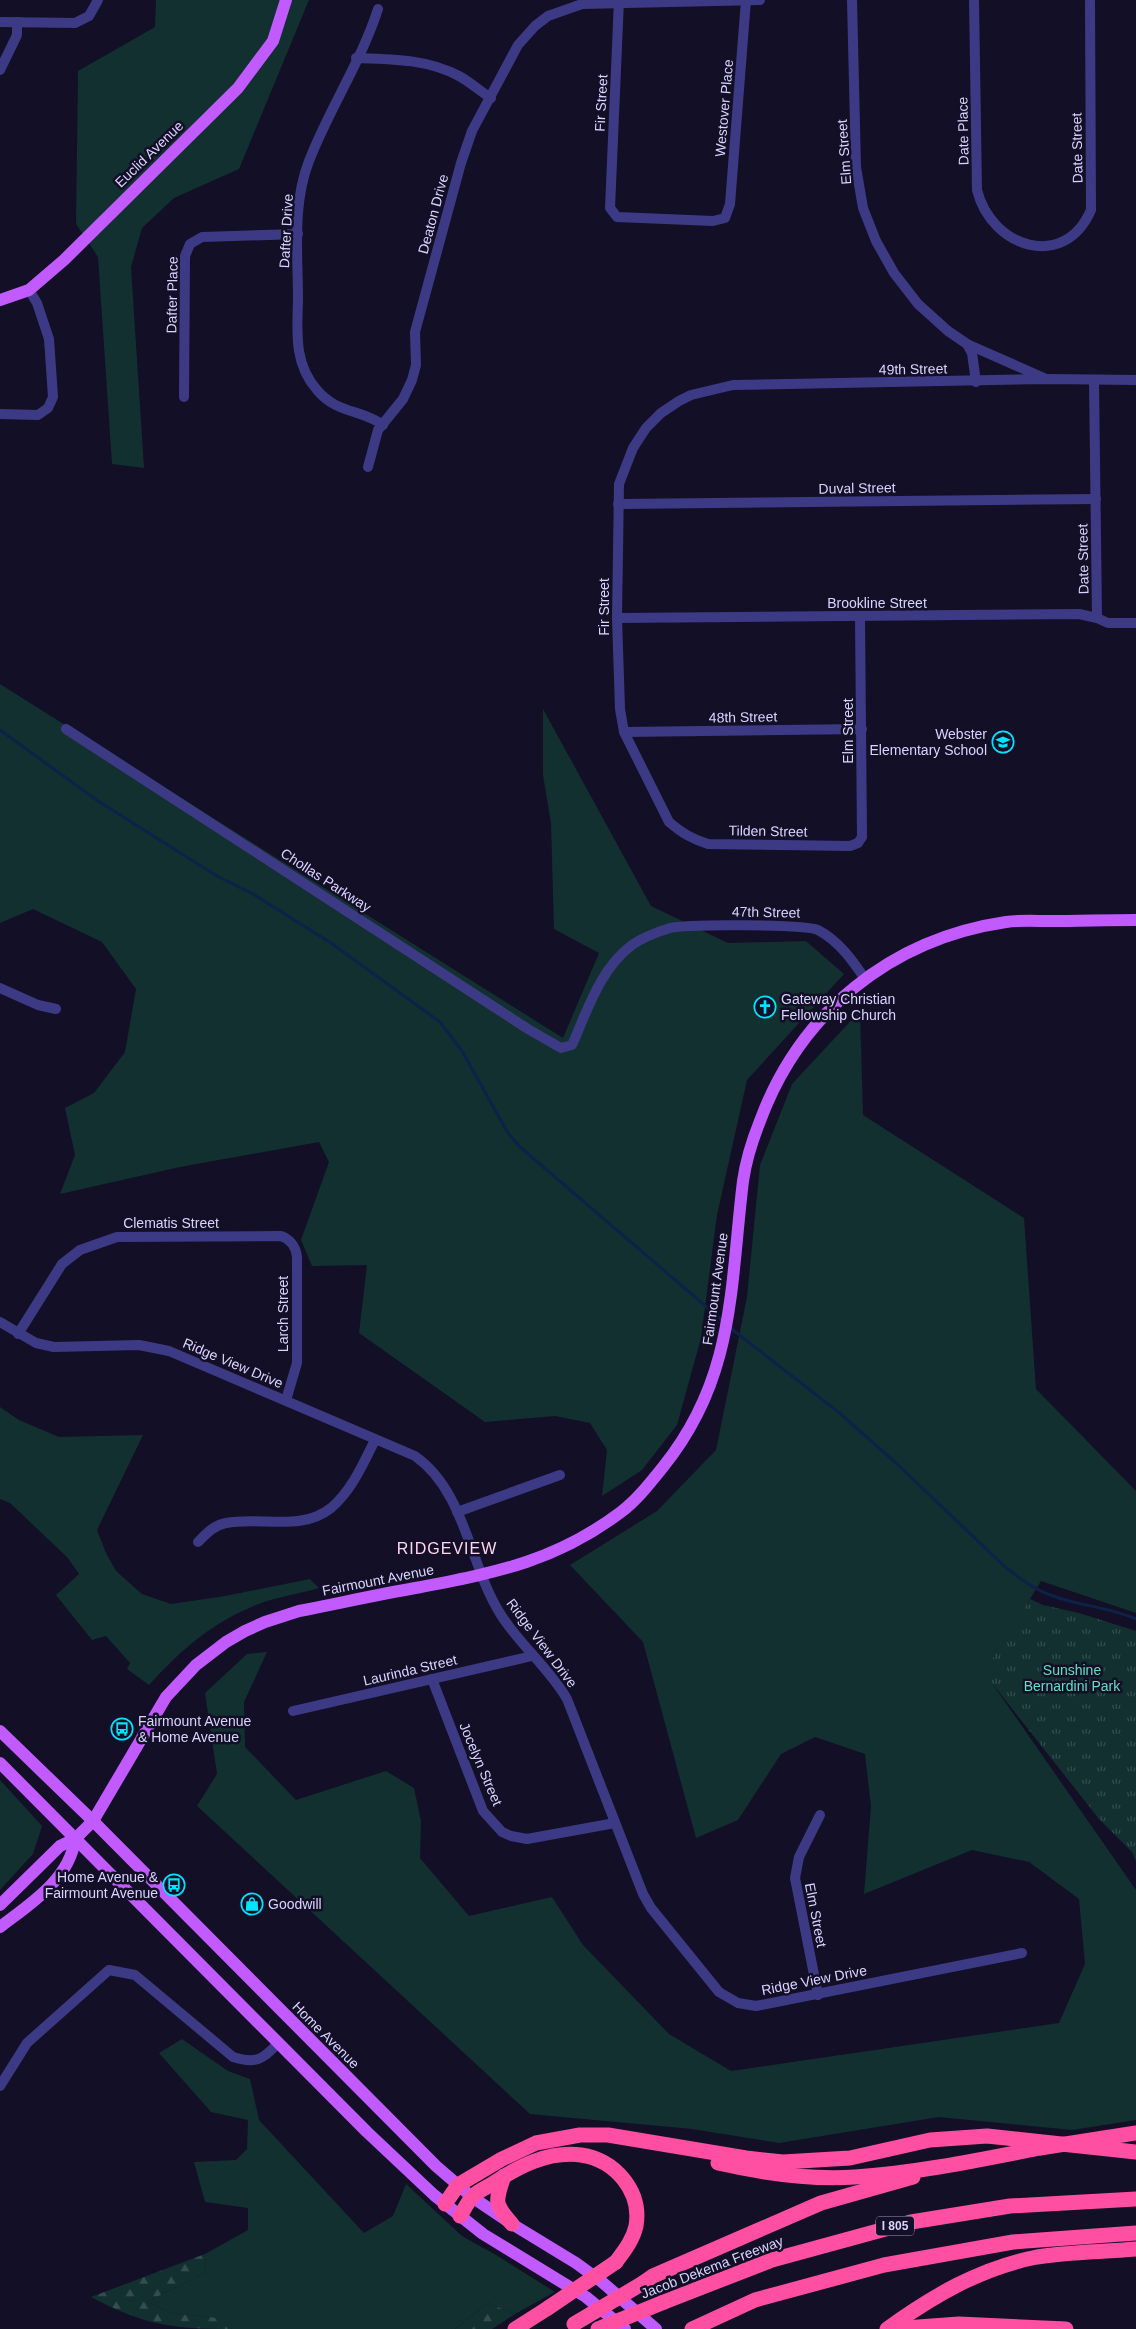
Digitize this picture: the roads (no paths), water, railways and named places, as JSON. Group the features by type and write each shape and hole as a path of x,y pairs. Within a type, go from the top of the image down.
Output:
{"highway":[{"path":"632,2139 750,2170 790,2176 854,2177 959,2164 1040,2148 1136,2133"},
{"path":"445,2204 458,2185 502,2159 536,2143 592,2134 783,2162 850,2158 930,2140 987,2136 1136,2152"},
{"path":"460,2216 472,2197 504,2176 531,2162 556,2155 581,2155 601,2160 617,2171 629,2186 636,2204 636,2226 629,2245 616,2262 515,2329"},
{"path":"569,2326 653,2276 821,2204 959,2164"},
{"path":"504,2176 498,2192 497,2205 499,2210 512,2224"},
{"name":"Jacob Dekema Freeway","path":"598,2329 772,2260 911,2222 1010,2206 1136,2199"},
{"path":"692,2329 754,2300 884,2265 1013,2242 1136,2233"},
{"path":"887,2329 929,2299 987,2270 1037,2257 1136,2249"},
{"path":"891,2329 959,2324 1066,2329"}],"main road":[{"name":"Euclid Avenue","path":"0,300 29,290 64,260 238,88 272,41 286,0"},
{"path":"865,979 891,962 931,943 972,930 1008,922 1136,920"},
{"name":"Fairmount Avenue","path":"0,1905 60,1846 75,1839 93,1821 166,1698 196,1665 226,1642 265,1622 299,1611 516,1567 574,1543 622,1511 645,1489 682,1444 695,1420 716,1372 724,1343 744,1177 750,1146 771,1091 805,1036 829,1008 865,979"},
{"name":"Home Avenue","path":"0,1731 93,1821 436,2166 472,2197 576,2263 656,2329"},
{"path":"0,1762 367,2132 445,2204 483,2234 586,2297 624,2329"},
{"name":"Fairmount Avenue","path":"0,1927 39,1897 64,1870 71,1859 75,1839"}],"street":[{"path":"0,22 75,23 89,16 98,0"},
{"name":"Westover Place","path":"610,208 617,217 713,221 725,218 730,204 746,0"},
{"name":"Deaton Drive","path":"368,467 378,430 403,399 412,380 416,365 416,332 461,162 472,131 518,45 535,26 548,16 582,4 619,1 760,0"},
{"name":"Elm Street","path":"852,0 856,167 864,208 876,241 894,273 918,304 948,331 967,344 1048,380"},
{"name":"Date Place","path":"974,0 977,190 984,209 995,226 1021,243"},
{"name":"Date Street","path":"1021,243 1037,246 1064,241 1083,226 1091,210 1090,0"},
{"name":"Fir Street","path":"610,208 619,1"},
{"name":"Dafter Drive","path":"378,9 369,37 356,58 308,162 300,193 297,348 302,367 311,384 324,398 343,410 364,416 383,425"},
{"path":"0,70 17,35 17,22"},
{"path":"356,58 402,59 443,69 460,76 491,98"},
{"name":"Dafter Place","path":"184,397 185,256 190,244 202,237 298,234"},
{"path":"0,414 38,416 48,408 53,397 49,339 37,303 29,290"},
{"path":"967,344 972,353 976,382"},
{"name":"49th Street","path":"691,395 733,385 1136,380"},
{"name":"Date Street","path":"1094,381 1097,618"},
{"name":"Fir Street","path":"681,832 669,822 624,732 620,709 617,618 618,504 622,471 640,437 661,413 679,400 691,395"},
{"name":"Duval Street","path":"618,504 1096,499"},
{"name":"Brookline Street","path":"617,618 1079,614 1097,618 1108,624 1136,623"},
{"name":"Elm Street","path":"858,843 862,837 860,617"},
{"name":"Chollas Parkway","path":"66,729 551,1044 561,1048 572,1045"},
{"name":"48th Street","path":"624,732 862,729"},
{"name":"Tilden Street","path":"681,832 691,839 708,844 850,846 858,843"},
{"name":"47th Street","path":"572,1045 604,975 619,956 648,936 672,928 794,926 818,930 847,952 865,979"},
{"path":"0,988 38,1005 56,1009"},
{"name":"Clematis Street","path":"18,1334 62,1264 80,1250 117,1237 280,1236 288,1238 296,1250 297,1257"},
{"name":"Larch Street","path":"286,1400 298,1363 297,1257"},
{"name":"Ridge View Drive","path":"0,1322 36,1343 54,1348 140,1345 169,1351 415,1456 430,1467 443,1483 457,1512 501,1615 532,1656 559,1685 567,1699 643,1894 651,1908 719,1992 738,2002 756,2006 1022,1953"},
{"path":"198,1542 210,1530 225,1523 304,1521 330,1509 348,1491 375,1440"},
{"path":"457,1512 560,1475"},
{"name":"Laurinda Street","path":"293,1711 532,1656"},
{"name":"Jocelyn Street","path":"432,1679 483,1811 502,1832 527,1839 615,1823"},
{"name":"Elm Street","path":"818,1994 795,1878 799,1857 820,1815"},
{"path":"0,2086 26,2043 108,1970 135,1975 233,2057 248,2062 266,2057 278,2043"}],"waterway":[{"path":"0,730 98,801 217,876 253,894 331,943 440,1022 462,1051 508,1133 520,1147 723,1321"},
{"path":"729,1327 837,1411 895,1462 1003,1565 1020,1578 1033,1587 1053,1596 1136,1619"}],"place":[{"name":"Webster Elementary School","path":"1003,742"},
{"name":"Gateway Christian Fellowship Church","path":"765,1007"},
{"name":"Fairmount Avenue & Home Avenue","path":"122,1729"},
{"name":"Home Avenue & Fairmount Avenue","path":"174,1885"},
{"name":"Goodwill","path":"252,1904"}],"district":[{"name":"RIDGEVIEW","path":"447,1548"}],"park label":[{"name":"Sunshine Bernardini Park","path":"1072,1678"}]}
